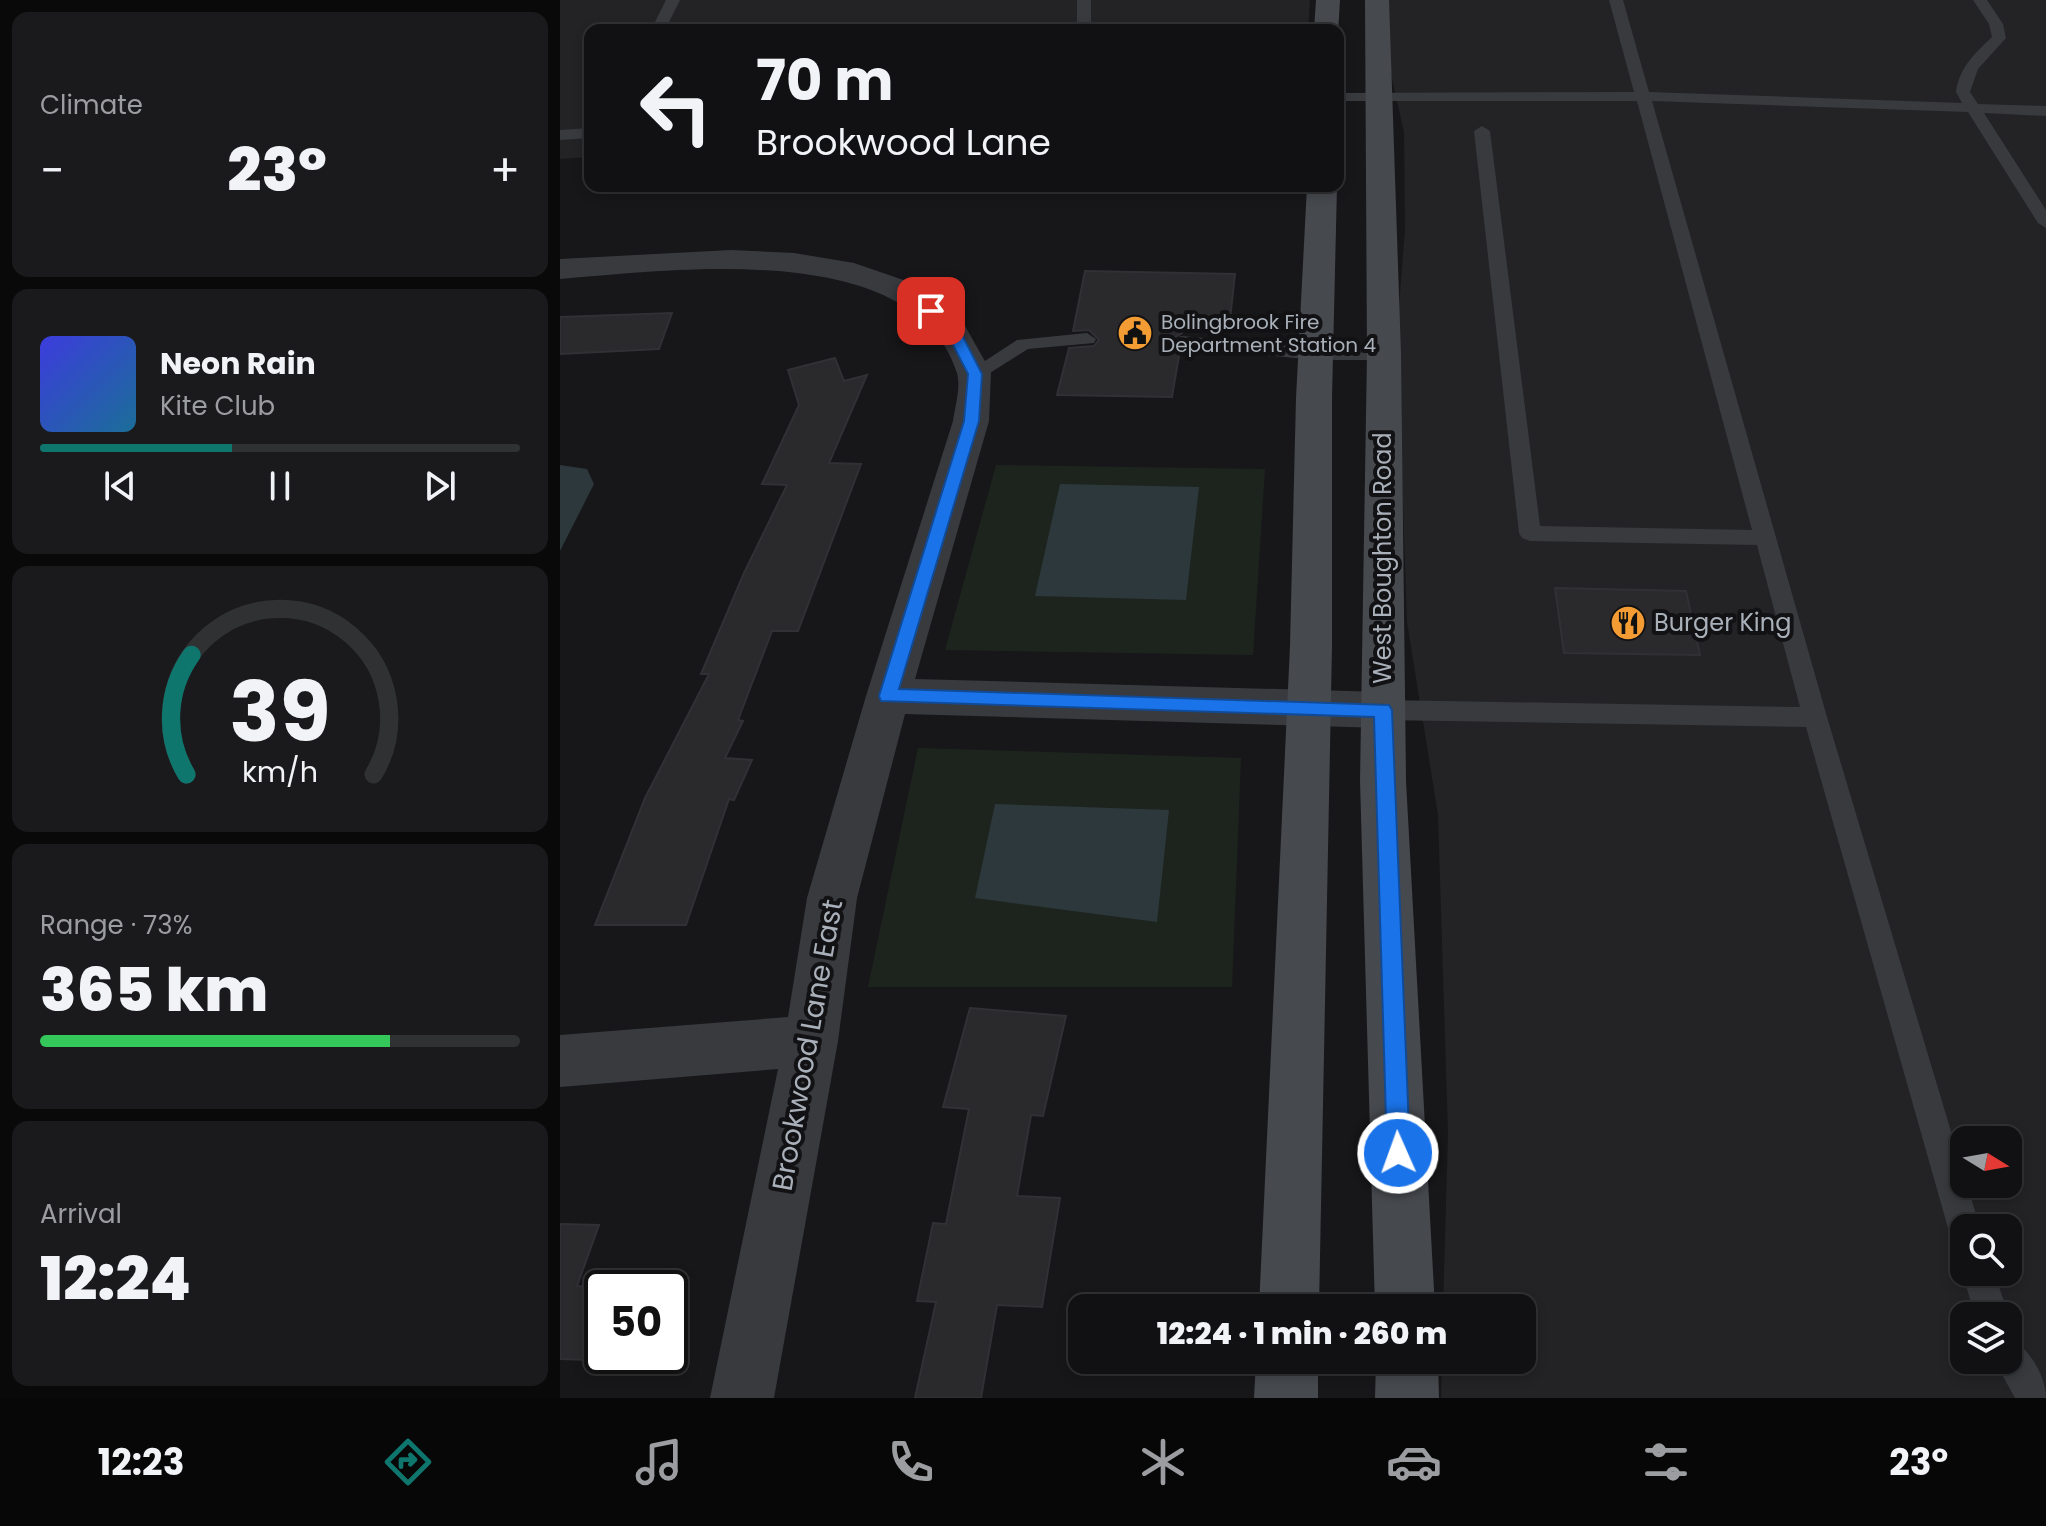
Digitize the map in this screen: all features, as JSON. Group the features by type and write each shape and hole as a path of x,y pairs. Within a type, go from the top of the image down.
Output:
{"main road":[{"path":"1327,24 1328,0"},
{"name":"West Boughton Road","path":"1377,0 1358,96 1384,354 1383,710 1404,1294"},
{"path":"1289,1294 1322,192"},
{"path":"1286,1398 1287,1374"},
{"path":"1407,1374 1407,1398"}],"street":[{"path":"560,269 766,258 850,269 911,295 952,328 975,374"},
{"name":"Brookwood Lane East","path":"742,1398 811,1041 832,898 888,696 971,421 975,374"},
{"path":"888,696 1383,710"},
{"path":"560,1061 811,1041"}],"lane":[{"path":"661,24 673,0"},
{"path":"1084,0 1084,24"},
{"path":"1616,0 1815,717 1960,1214"},
{"path":"1980,0 1996,24 1999,38 1968,69 1963,80 1963,92 2046,223"},
{"path":"1358,96 1644,95 2046,111"},
{"path":"1482,131 1530,533 1765,538"},
{"path":"560,135 584,133"},
{"path":"975,374 1024,344 1087,339"},
{"path":"1181,342 1316,354 1384,354"},
{"path":"1383,710 1815,717"},
{"path":"2020,1374 2035,1398"}],"shaded area":[{"path":"560,0 1310,0 1308,24 584,24 584,157 560,159"},
{"path":"1387,0 2046,0 2046,1398 1441,1398 1442,1374 1536,1374 1536,1294 1443,1294 1448,1133 1438,815 1407,622 1397,332 1405,229 1404,132 1387,57"},
{"path":"560,465 587,469 594,484 560,551"},
{"path":"996,465 1265,469 1253,655 945,650"},
{"path":"1060,484 1199,487 1186,600 1035,596"},
{"path":"918,748 1241,758 1232,987 868,987"},
{"path":"995,804 1169,810 1157,922 975,898"}],"building":[{"name":"Bolingbrook Fire Department Station 4","path":"1085,271 1235,274 1229,328 1183,327 1182,333 1170,340 1171,347 1180,350 1172,397 1057,395 1069,348 1094,346 1099,340 1089,330 1073,331"},
{"path":"672,313 659,349 560,354 560,317"},
{"path":"835,358 844,381 867,375 829,463 861,464 798,631 772,631 738,720 743,721 725,758 752,760 734,800 729,799 686,925 595,925 645,798 709,674 701,674 744,573 787,485 762,484 799,405 788,370"},
{"path":"1555,588 1686,591 1700,655 1564,653"},
{"path":"970,1008 1066,1016 1043,1116 1031,1115 1017,1196 1060,1198 1042,1307 997,1305 981,1398 915,1398 936,1302 917,1301 933,1223 946,1224 969,1109 943,1107"},
{"path":"560,1224 599,1225 577,1286 584,1286 584,1360 560,1359"}],"place":[{"name":"Bolingbrook Fire Department Station 4","path":"1135,333"},
{"name":"Burger King","path":"1628,623"}],"route":[{"path":"931,311 952,328 975,374 971,421 888,696 1383,710 1383,781 1398,1153"}]}
